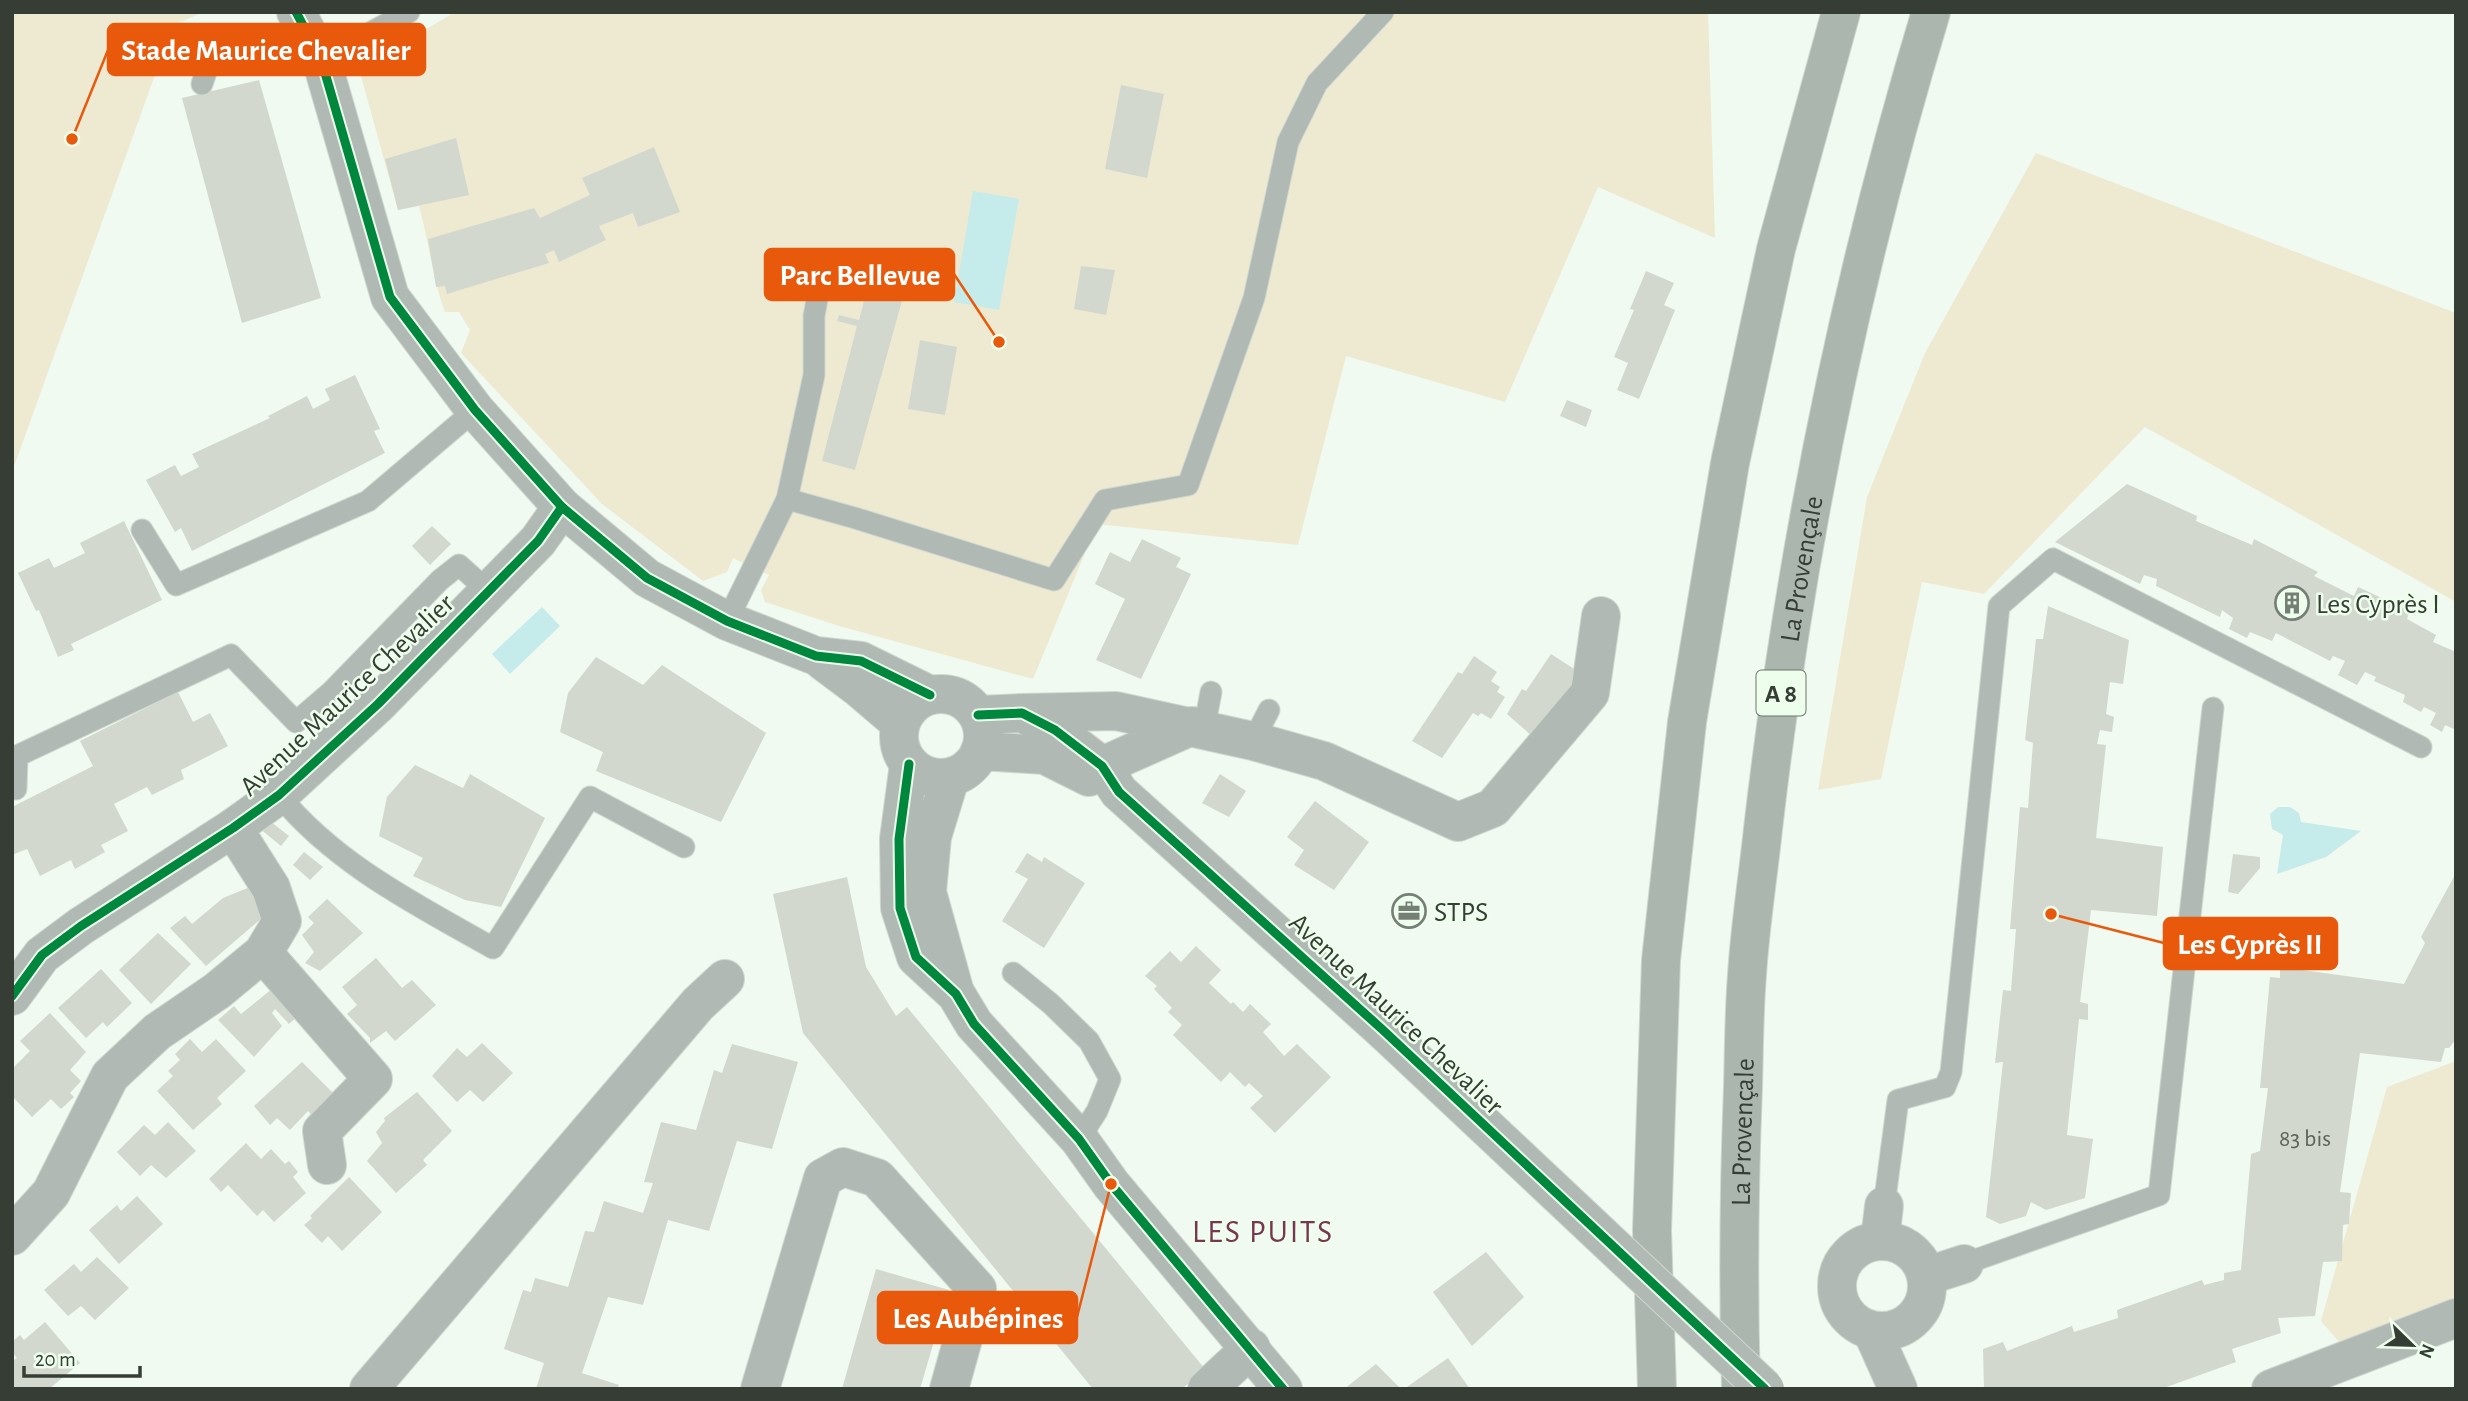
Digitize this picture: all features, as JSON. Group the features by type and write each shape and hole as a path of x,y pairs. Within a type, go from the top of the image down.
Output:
{"highway":[{"path":"1657,1389 1652,1230 1661,960 1687,722 1730,463 1767,289 1841,12"},
{"name":"La Provençale","path":"1741,1389 1738,1287 1747,975 1772,748 1830,401 1872,223 1931,12"}],"street":[{"path":"309,36 390,297 475,410 562,507 647,578 727,621 816,656 861,661 930,695"},
{"name":"Avenue Maurice Chevalier","path":"12,996 42,955 81,926 233,828 279,795 378,704 538,541 562,507"},
{"name":"Avenue Maurice Chevalier","path":"979,733 1022,713 1116,711 1198,728 1261,725 1324,761 1458,822 1493,808 1590,693 1601,616"},
{"path":"816,656 900,723"},
{"path":"944,693 957,696 969,704 979,733 973,763 950,778 927,777 909,764 901,752 898,737 906,710 930,695 944,693"},
{"name":"Avenue Maurice Chevalier","path":"1022,713 1055,730 1111,779 1765,1389"},
{"path":"1111,779 1198,728"},
{"name":"Avenue Maurice Chevalier","path":"979,733 1111,779"},
{"path":"909,764 899,839 900,908 916,957 956,994"},
{"path":"950,778 932,837 927,892 956,994 974,1024 1079,1139 1111,1184 1283,1389"},
{"path":"12,1236 51,1192 110,1076 157,1032 217,991 263,953 282,921 271,888 233,828"},
{"path":"263,953 373,1079 321,1131 327,1165"},
{"path":"376,1386 698,1004 725,979"},
{"path":"760,1389 823,1178 843,1167 877,1178 977,1289 949,1389"},
{"path":"1882,1223 1892,1241 1905,1246 1923,1264 1927,1276 1928,1292 1914,1319 1901,1328 1887,1332 1872,1331 1858,1325 1840,1304 1836,1289 1838,1275 1849,1256 1866,1244 1882,1223"},
{"path":"1927,1276 1964,1264"},
{"path":"2271,1389 2456,1318"},
{"path":"1872,1331 1898,1389"},
{"path":"1207,1389 1251,1348"}],"lane":[{"path":"202,84 211,57 276,49 309,36 410,12"},
{"path":"788,499 855,517 1054,580 1105,500 1188,485 1254,298 1288,142 1317,83 1383,12"},
{"path":"727,621 788,499 814,375 814,316 823,267"},
{"path":"142,530 177,585 368,501 475,410"},
{"path":"1882,1223 1898,1100 1945,1087 1951,1072 1998,606 2053,559 2421,747"},
{"path":"16,789 17,755 231,655 296,722 331,692 440,580 459,565 487,590"},
{"path":"1198,728 1211,692"},
{"path":"1964,1264 2160,1195 2213,708"},
{"path":"279,795 298,818 373,879 493,948 590,797 684,847"},
{"path":"1013,973 1051,1004 1089,1041 1110,1079 1097,1111 1079,1139"}],"shaded area":[{"path":"12,12 204,12 173,25 12,472"},
{"path":"455,12 1708,12 1715,238 1598,187 1505,402 1346,356 1298,545 1097,524 1033,679 839,626 765,602 761,590 769,575 733,558 727,572 703,581 602,504 461,353 470,330 459,312 445,312 419,206 398,210 359,69"},
{"path":"2036,153 2456,313 2456,602 2145,427 1984,594 1922,582 1881,779 1818,790 1867,497 1925,353"},
{"path":"2456,1061 2456,1300 2340,1343 2321,1321 2387,1087"}],"water":[{"path":"973,191 1019,199 999,310 954,302"},
{"path":"542,607 560,626 510,674 492,654"},
{"path":"2278,807 2290,807 2299,813 2301,822 2361,831 2326,857 2277,874 2283,835 2272,829 2270,814"}],"building":[{"path":"259,80 321,298 242,323 182,98"},
{"path":"1121,85 1164,94 1147,178 1105,169"},
{"path":"456,138 469,195 398,210 385,159"},
{"path":"654,147 680,212 638,227 633,213 599,226 606,240 559,262 554,250 545,254 549,263 447,294 445,286 436,287 428,239 534,208 540,218 590,195 582,178"},
{"path":"1081,266 1115,270 1106,315 1074,309"},
{"path":"1646,271 1674,283 1664,305 1675,310 1639,399 1617,390 1628,363 1614,357 1634,310 1630,309"},
{"path":"869,282 905,290 855,470 822,461 857,326 837,321 839,315 859,320"},
{"path":"920,340 957,347 945,415 908,409"},
{"path":"355,375 380,429 374,431 385,453 192,551 181,528 175,532 146,480 175,465 181,476 199,467 192,454 270,418 268,416 307,396 313,409 330,400 325,389"},
{"path":"1567,400 1592,410 1586,427 1560,416"},
{"name":"Les Cyprès I","path":"2127,484 2197,516 2196,521 2252,545 2254,539 2318,572 2314,576 2354,596 2358,587 2410,611 2407,619 2436,635 2433,642 2456,652 2456,730 2445,725 2442,732 2430,725 2436,713 2424,707 2421,712 2403,702 2405,695 2374,681 2376,677 2365,672 2357,685 2338,675 2345,661 2333,656 2330,661 2276,633 2272,641 2250,632 2247,638 2229,629 2233,618 2222,610 2220,617 2156,586 2157,579 2144,575 2140,584 2055,542"},
{"path":"124,521 162,600 71,644 74,650 58,657 39,610 36,611 18,573 49,558 54,568 85,553 80,543"},
{"path":"432,526 451,544 430,565 412,546"},
{"path":"1142,539 1181,558 1176,567 1191,574 1141,679 1096,660 1125,599 1095,584 1110,552 1130,562"},
{"path":"2048,606 2129,640 2123,684 2110,682 2106,714 2114,717 2112,732 2100,730 2097,744 2106,745 2096,838 2163,847 2157,916 2091,910 2080,1002 2088,1004 2088,1020 2079,1019 2067,1135 2093,1139 2085,1198 2046,1210 2031,1202 2026,1216 2000,1224 1986,1217 2003,1062 1995,1063 2003,990 2011,991 2016,929 2010,929 2020,807 2028,808 2033,743 2025,740 2036,639 2043,639"},
{"path":"1551,654 1582,674 1532,736 1507,714 1522,689 1526,691"},
{"path":"1474,656 1497,672 1491,681 1500,687 1497,692 1505,697 1491,719 1481,713 1478,716 1473,713 1442,758 1412,741 1458,672 1462,674"},
{"path":"596,657 643,685 662,665 766,733 721,822 596,771 603,752 560,732 568,693"},
{"path":"178,692 193,722 210,713 228,746 181,770 184,779 152,795 147,787 114,804 128,831 101,845 105,852 75,869 71,860 40,876 27,849 12,855 12,807 93,766 80,741"},
{"path":"415,765 463,788 470,774 545,818 501,907 465,900 413,876 423,858 379,836 387,797"},
{"path":"1220,774 1246,791 1229,817 1202,803"},
{"path":"1315,801 1369,842 1334,890 1294,865 1304,850 1287,837"},
{"path":"266,818 289,836 281,846 259,828"},
{"path":"304,852 323,867 310,880 293,865"},
{"path":"1027,853 1042,862 1044,857 1085,883 1044,948 1002,921 1028,879 1015,872"},
{"path":"2233,854 2260,857 2260,868 2238,894 2228,892"},
{"path":"2456,873 2456,1039 2449,1048 2445,1048 2441,1062 2360,1053 2340,1192 2351,1193 2349,1224 2343,1225 2342,1261 2323,1262 2315,1316 2278,1318 2281,1333 2232,1349 2236,1362 2161,1389 1984,1389 1983,1349 2003,1342 2007,1351 2072,1326 2074,1332 2118,1318 2117,1310 2202,1280 2204,1285 2224,1280 2224,1273 2241,1270 2251,1154 2260,1151 2268,1088 2260,1088 2270,977 2280,978 2280,967 2404,984 2425,943 2421,937"},
{"path":"847,877 866,967 896,1016 907,1007 1205,1369 1182,1389 1093,1389 803,1033 773,894"},
{"path":"250,887 270,911 206,966 170,928 185,916 192,924 223,898"},
{"path":"327,899 363,933 320,971 305,963 314,952 302,935 314,923 308,917"},
{"path":"158,933 191,964 151,1004 119,970"},
{"path":"1196,946 1221,970 1209,983 1243,1012 1250,1004 1271,1024 1263,1032 1284,1056 1297,1044 1331,1077 1275,1133 1250,1108 1263,1096 1249,1083 1245,1087 1230,1072 1221,1082 1173,1035 1182,1025 1168,1012 1172,1008 1154,989 1157,986 1145,976 1170,951 1181,962"},
{"path":"376,958 402,988 412,980 436,1005 395,1041 386,1031 370,1043 370,1038 347,1014 357,1005 342,987"},
{"path":"101,969 132,1003 107,1027 103,1022 86,1038 58,1008"},
{"path":"272,989 298,1016 289,1024 275,1009 272,1013 282,1026 254,1057 218,1020 234,1006 241,1014"},
{"path":"50,1013 86,1052 70,1070 81,1081 70,1093 74,1097 61,1109 51,1099 32,1117 12,1096 12,1069 30,1051 20,1041"},
{"path":"190,1039 202,1052 216,1039 246,1071 217,1098 222,1104 193,1130 157,1091 173,1076 168,1071 180,1060 175,1054"},
{"path":"482,1043 513,1073 483,1102 470,1090 457,1102 432,1076 457,1048 467,1057"},
{"path":"732,1044 798,1062 772,1149 737,1141 709,1231 668,1220 643,1305 608,1297 582,1373 619,1385 617,1389 536,1389 544,1363 504,1349 523,1290 531,1292 535,1278 568,1287 585,1231 594,1232 604,1201 643,1213 653,1183 644,1182 661,1122 696,1130 714,1070 722,1073"},
{"path":"302,1062 338,1098 315,1119 308,1111 290,1130 277,1118 270,1125 254,1106"},
{"path":"417,1092 452,1131 423,1160 427,1165 396,1193 367,1161 382,1143 376,1132 385,1121 384,1118"},
{"path":"168,1122 196,1151 166,1178 151,1165 140,1176 117,1152 144,1125 155,1135"},
{"path":"246,1143 261,1159 271,1149 285,1164 289,1161 298,1172 293,1177 306,1193 274,1222 263,1210 257,1216 228,1185 221,1192 209,1179"},
{"path":"349,1177 382,1212 342,1251 328,1236 322,1243 304,1225"},
{"path":"137,1196 163,1224 119,1264 89,1230 117,1205 121,1211"},
{"path":"1486,1252 1524,1297 1472,1346 1433,1292"},
{"path":"97,1257 129,1288 95,1320 81,1306 68,1316 44,1290 74,1264 81,1272"},
{"path":"876,1269 949,1290 920,1389 842,1389"},
{"path":"45,1322 80,1363 49,1389 12,1389 12,1361 17,1358 12,1352 12,1342 20,1335 24,1340"},
{"path":"1448,1358 1470,1389 1404,1389"},
{"path":"1376,1364 1401,1389 1344,1389"}],"cycle path":[{"path":"296,12 321,59 390,297 475,410 562,507 647,578 727,621 816,656 861,661 930,695"},
{"path":"12,996 42,955 81,926 233,828 279,795 378,704 538,541 562,507"},
{"path":"978,715 1022,713 1055,730 1102,766 1119,792 1384,1031 1765,1389"},
{"path":"909,764 899,839 900,908 916,957 956,994 974,1024 1079,1139 1111,1184 1283,1389"}],"place":[{"name":"Stade Maurice Chevalier","path":"72,139"},
{"name":"Parc Bellevue","path":"999,342"},
{"name":"Les Cyprès I","path":"2292,603"},
{"name":"STPS","path":"1409,911"},
{"name":"Les Cyprès II","path":"2051,914"},
{"name":"Les Aubépines","path":"1111,1184"}],"district":[{"name":"LES PUITS","path":"1263,1231"}]}
